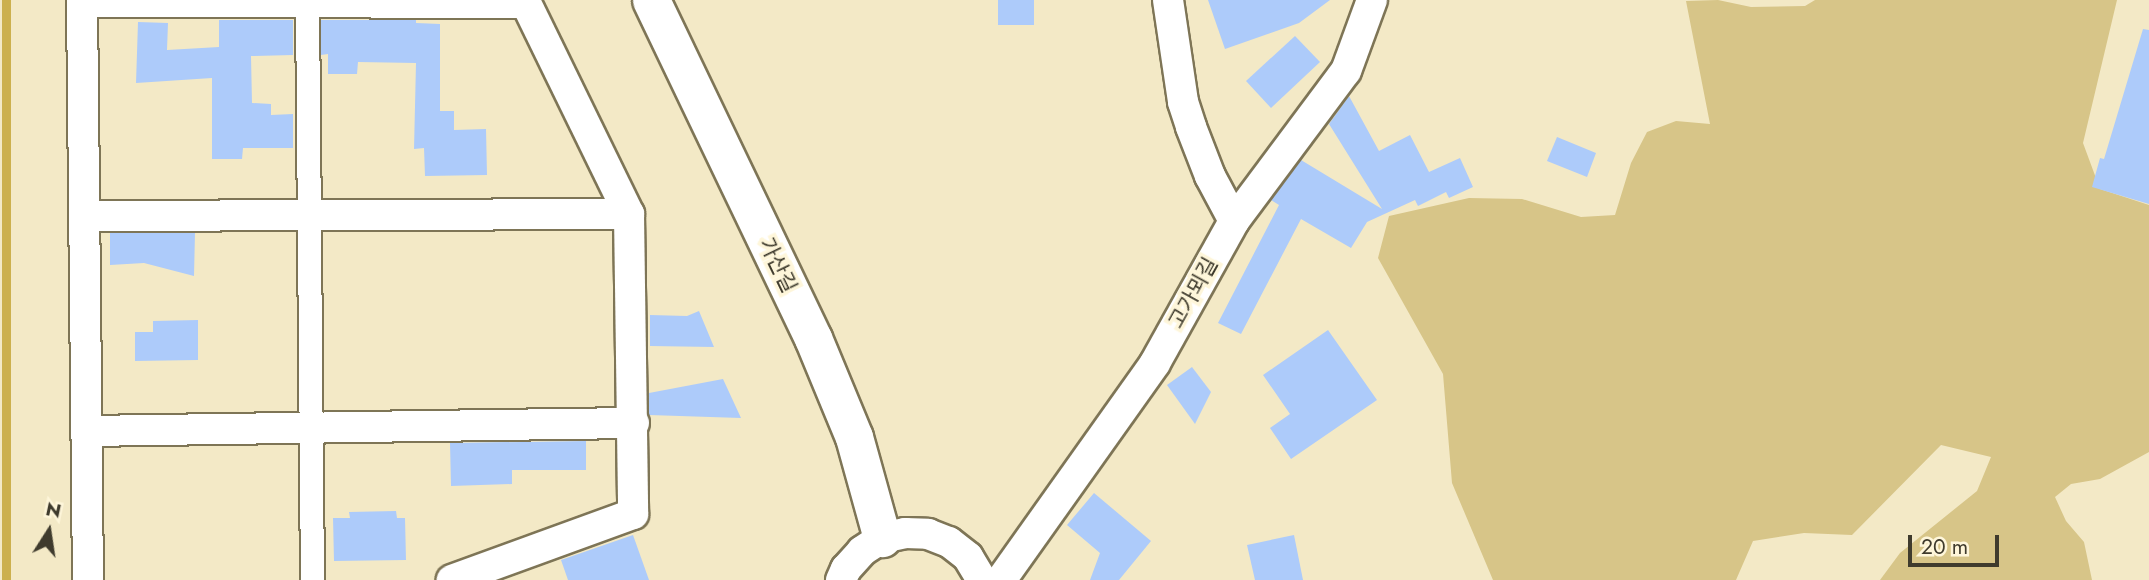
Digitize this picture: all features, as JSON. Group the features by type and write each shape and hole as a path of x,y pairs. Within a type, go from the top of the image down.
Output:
{"street":[{"name":"가산길","path":"651,0 813,338 854,437 882,538"},
{"path":"1168,0 1183,102 1210,176 1234,220"},
{"name":"고가뫼길","path":"1001,580 1155,363 1234,220 1346,71 1372,0"},
{"path":"88,580 82,1 526,3 628,214 634,423 633,514 452,580"},
{"path":"307,1 312,580"},
{"path":"86,216 628,214"},
{"path":"86,431 634,423"},
{"path":"841,580 846,569 862,551 882,538 905,533 928,534 949,542 968,556 982,580"}],"shaded area":[{"path":"1718,0 1751,7 1805,6 1815,0 2117,0 2083,143 2100,189 2149,205 2149,452 2100,479 2071,484 2055,497 2066,521 2084,542 2092,580 1880,580 1900,553 1977,491 1991,457 1941,445 1852,535 1804,533 1753,541 1736,580 1493,580 1452,483 1443,374 1378,258 1389,216 1469,198 1522,199 1581,217 1615,215 1631,163 1647,132 1676,121 1710,124 1686,1"}],"building":[{"path":"998,0 1034,0 1034,25 998,25"},
{"path":"1208,0 1330,0 1299,23 1225,49"},
{"path":"219,20 293,20 293,55 251,56 252,103 271,104 271,115 293,114 293,148 243,148 242,159 212,159 212,78 136,83 138,22 168,23 167,50 219,47"},
{"path":"321,20 416,20 416,23 440,24 440,111 454,111 454,130 486,129 487,175 425,176 424,148 414,149 416,63 358,62 357,74 328,74 328,54 321,55"},
{"path":"2143,29 2149,30 2149,204 2092,187 2100,158 2104,159"},
{"path":"1295,36 1320,62 1271,108 1246,81"},
{"path":"1349,96 1379,151 1410,135 1429,172 1460,158 1473,187 1449,198 1446,192 1418,206 1415,200 1367,222 1351,248 1301,219 1241,334 1218,323 1279,205 1271,200 1301,160 1382,209 1329,124"},
{"path":"1557,137 1596,153 1587,177 1547,161"},
{"path":"110,233 195,233 194,276 144,263 110,265"},
{"path":"699,311 714,347 650,346 650,315 687,316"},
{"path":"198,320 198,360 135,361 135,332 153,332 153,321"},
{"path":"1328,330 1377,400 1291,459 1270,428 1290,414 1263,375"},
{"path":"1192,367 1211,392 1195,424 1167,385"},
{"path":"723,379 741,418 649,415 649,393"},
{"path":"586,441 586,470 512,470 512,484 451,486 450,443"},
{"path":"1094,493 1151,541 1119,580 1090,580 1100,553 1067,525"},
{"path":"396,511 397,518 405,518 406,560 334,561 333,518 350,518 349,512"},
{"path":"633,535 649,580 568,580 561,560"},
{"path":"1294,535 1303,580 1255,580 1247,545"}],"waterway":[{"path":"6,0 6,580"}]}
